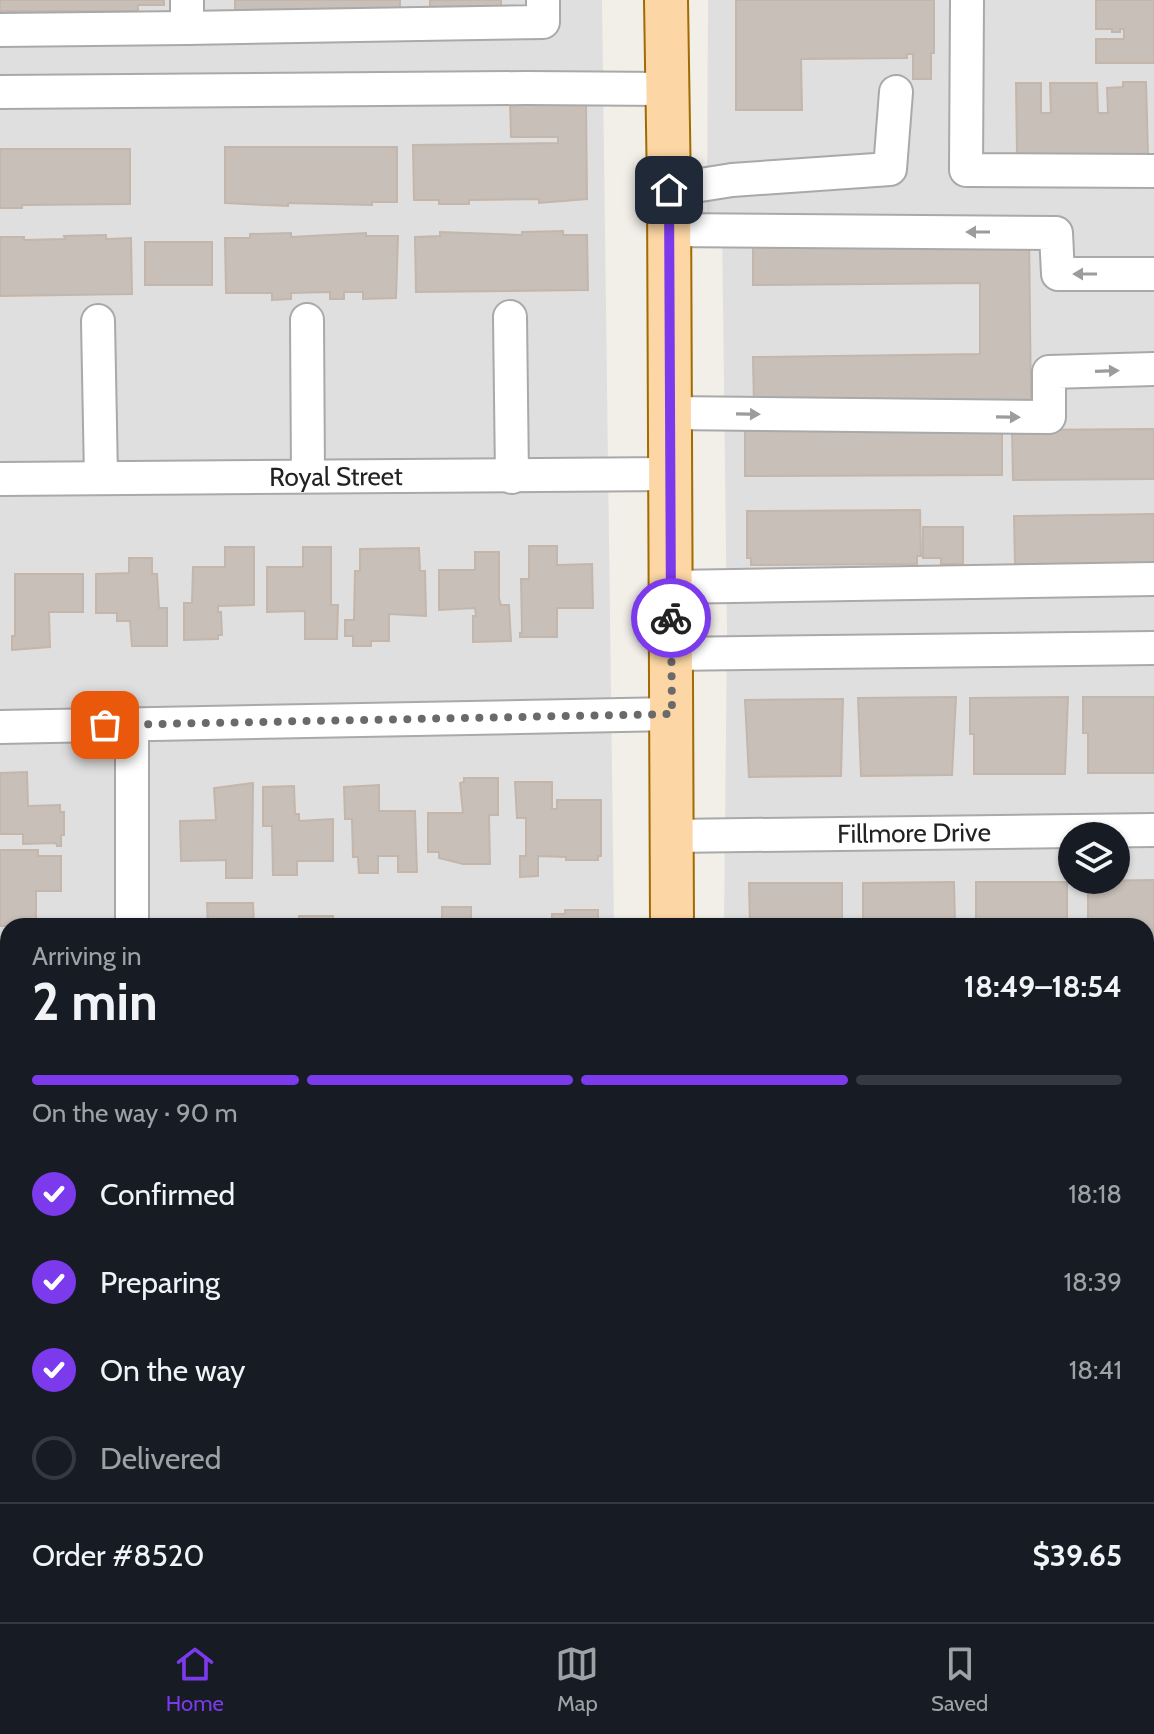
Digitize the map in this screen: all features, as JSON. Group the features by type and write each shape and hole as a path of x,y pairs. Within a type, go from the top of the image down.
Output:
{"main road":[{"path":"666,0 672,918"}],"street":[{"path":"0,30 187,14 543,22 543,0"},
{"path":"967,0 966,170 1154,171"},
{"path":"0,92 667,89"},
{"path":"669,210 732,180 890,169 896,92"},
{"path":"669,210 1056,233 1058,274 1154,274"},
{"path":"510,317 512,477"},
{"path":"307,320 308,476"},
{"path":"98,321 101,477"},
{"path":"670,413 1049,417 1049,372 1154,369"},
{"name":"Royal Street","path":"0,479 670,474"},
{"path":"671,587 1154,579"},
{"path":"671,654 1154,648"},
{"path":"0,727 672,714"},
{"path":"132,724 132,918"},
{"name":"Fillmore Drive","path":"672,836 1154,830"}],"shaded area":[{"path":"0,0 602,0 614,918 0,918"},
{"path":"708,0 1154,0 1154,918 724,918 727,632 722,222 707,220"}],"building":[{"path":"0,0 164,0 164,5 138,5 138,11 0,11"},
{"path":"235,0 400,0 400,8 235,10"},
{"path":"430,0 501,0 501,7 430,7"},
{"path":"736,0 934,0 931,79 913,79 913,54 907,54 907,58 801,59 802,110 736,110"},
{"path":"1096,0 1154,0 1154,63 1096,63 1096,39 1124,39 1124,29 1112,32 1112,29 1096,29"},
{"path":"1123,82 1146,82 1148,155 1117,158 1117,154 1031,157 1031,154 1017,154 1016,83 1041,83 1041,113 1051,113 1050,83 1097,83 1098,113 1108,113 1107,88 1123,87"},
{"path":"586,101 587,199 539,203 539,199 469,200 469,204 414,200 413,145 558,143 558,137 511,137 510,102"},
{"path":"225,147 397,147 397,202 372,202 372,205 288,203 288,206 225,203"},
{"path":"0,149 130,149 130,204 0,208"},
{"path":"563,231 563,235 587,235 588,290 416,292 415,237 440,236 440,232 522,235 522,232"},
{"path":"291,233 291,237 366,233 366,236 398,236 396,298 363,299 363,292 344,292 344,299 330,299 330,292 291,293 291,299 272,300 272,293 226,293 225,238"},
{"path":"1029,233 1031,405 754,407 753,357 980,354 980,283 753,285 753,234"},
{"path":"106,235 106,239 131,238 132,294 0,296 0,237 24,237 24,240"},
{"path":"145,242 212,242 212,285 145,285"},
{"path":"1002,427 1002,475 745,476 745,428"},
{"path":"1154,429 1154,479 1013,480 1012,430"},
{"path":"920,510 921,556 917,556 917,564 751,565 751,558 747,558 747,511"},
{"path":"1154,514 1154,563 1015,565 1014,516"},
{"path":"923,527 963,527 963,564 941,564 941,558 923,558"},
{"path":"529,546 557,546 557,565 592,564 593,608 557,608 557,637 520,637 521,579 529,579"},
{"path":"225,547 254,547 254,605 218,606 222,635 218,635 218,639 184,640 184,603 192,603 193,567 225,567"},
{"path":"303,547 331,547 331,605 338,605 337,639 305,639 305,611 267,612 267,567 303,567"},
{"path":"419,548 420,571 425,571 426,616 389,614 389,641 371,641 371,646 353,646 353,636 345,636 345,620 354,620 355,571 360,571 360,549"},
{"path":"475,552 499,552 499,598 501,605 509,605 511,641 473,642 475,608 439,610 439,570 475,570"},
{"path":"129,558 152,558 152,574 157,574 159,608 167,608 167,646 132,646 130,621 117,621 117,613 96,613 96,574 129,573"},
{"path":"15,574 83,574 83,612 49,612 50,647 12,650 12,636 15,636"},
{"path":"956,697 952,775 861,776 858,698"},
{"path":"1068,697 1065,774 974,774 970,698"},
{"path":"1083,697 1154,697 1154,773 1088,773 1088,733 1083,733"},
{"path":"843,699 841,776 749,777 745,700"},
{"path":"27,772 28,806 60,805 60,812 64,812 61,846 56,843 23,844 23,834 0,834 0,773"},
{"path":"464,778 498,778 498,815 489,815 490,864 463,864 439,858 439,852 428,852 428,813 463,813 460,783 464,782"},
{"path":"515,782 552,782 552,809 557,809 557,800 601,800 601,856 598,860 538,856 538,876 520,877 520,856 526,856 526,818 517,818"},
{"path":"253,783 252,878 226,878 226,860 181,861 180,821 216,820 214,788"},
{"path":"379,785 379,811 415,811 417,872 398,872 398,856 378,856 378,873 359,873 358,857 353,857 352,819 345,819 344,787"},
{"path":"294,786 295,814 299,814 299,821 333,819 333,861 297,861 297,875 273,875 272,826 263,826 263,787"},
{"path":"0,850 38,850 38,856 61,856 61,891 36,891 36,918 0,918"},
{"path":"1130,880 1154,880 1154,918 1088,918 1088,894 1130,894"},
{"path":"954,882 955,918 863,918 863,883"},
{"path":"976,882 1058,882 1058,894 1067,894 1067,918 976,918"},
{"path":"749,883 842,883 842,918 750,918"},
{"path":"207,903 253,903 254,918 208,918"},
{"path":"442,907 471,907 471,918 442,918"},
{"path":"565,910 598,910 598,918 552,918 552,914 565,914"},
{"path":"299,916 333,916 333,918"}],"way so far":[{"path":"105,725 672,714 671,618"}],"route":[{"path":"669,190 671,618"}]}
